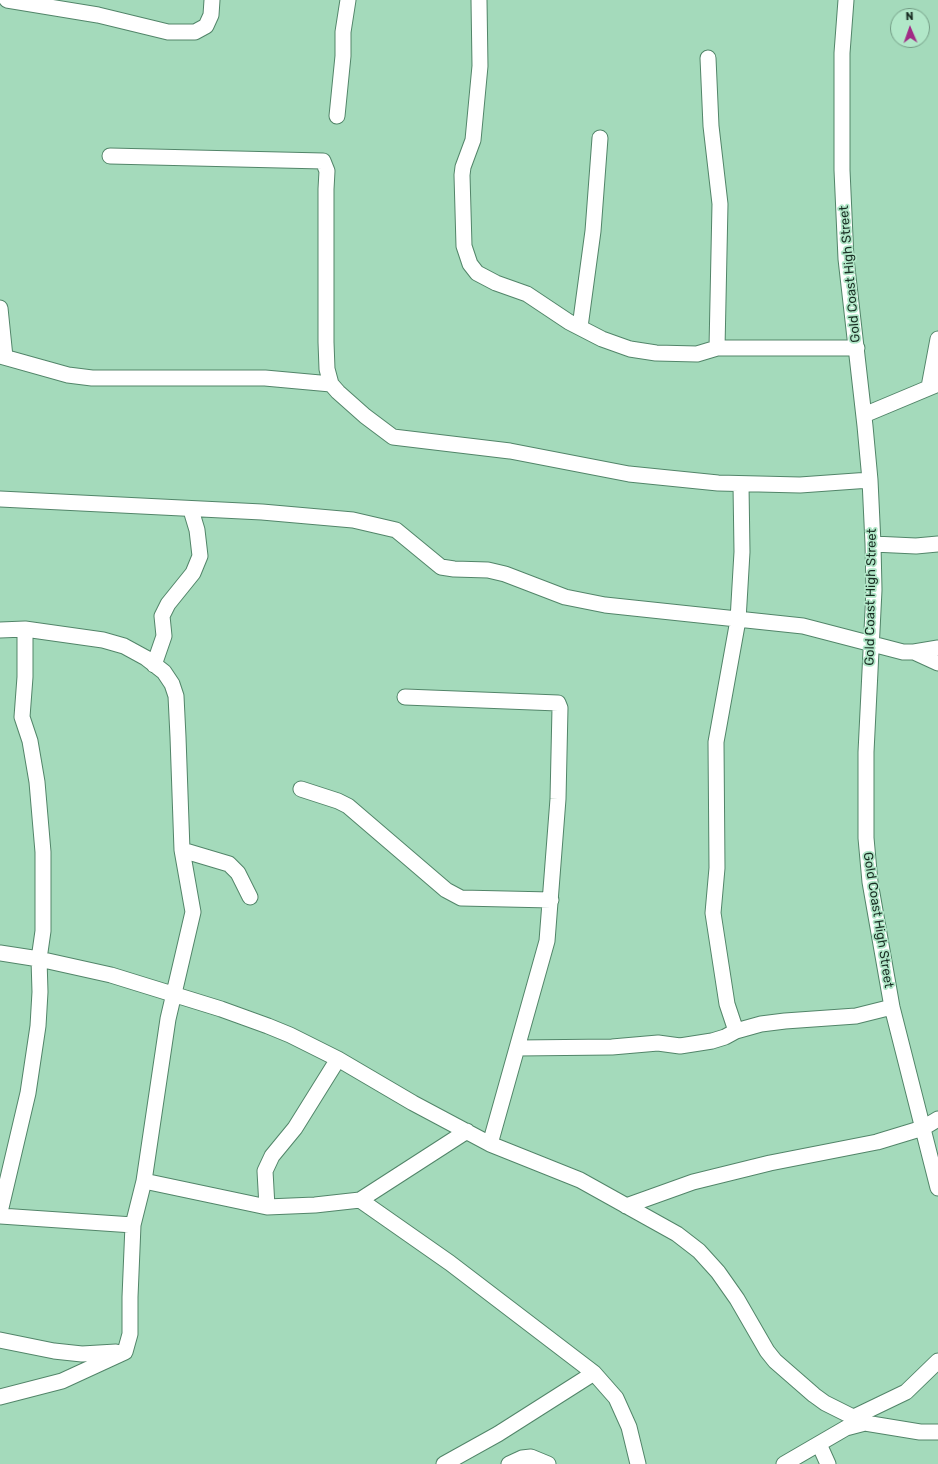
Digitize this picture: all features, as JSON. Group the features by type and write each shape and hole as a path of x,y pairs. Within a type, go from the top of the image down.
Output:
{"street":[{"path":"7,0 98,15 168,32 195,32 206,26 211,15 212,0"},
{"path":"336,116 343,56 343,32 348,0"},
{"path":"479,0 480,66 473,140 463,167 462,175 464,246 466,256 477,273 496,283 527,294 569,322 602,339 630,349 656,353 697,354 717,348 856,348"},
{"name":"Gold Coast High Street","path":"846,0 842,53 842,170 846,259 864,415 870,480 873,544 874,590 866,752 866,838 870,882 892,1007 938,1188"},
{"path":"708,58 711,126 720,204 717,348"},
{"path":"580,327 593,232 600,138"},
{"path":"110,156 323,161 327,172 327,369 331,384 365,416 394,437 510,451 629,474 741,485 800,485 870,480"},
{"path":"0,308 2,356 68,375 92,378 265,378 331,384"},
{"path":"864,415 933,386 938,339"},
{"path":"736,1031 727,1004 713,913 717,868 716,742 738,620 742,552 741,485"},
{"path":"0,499 191,510 262,512 353,520 396,530 441,567 454,570 488,570 504,574 565,597 606,605 803,626 871,644 914,652 938,663"},
{"path":"154,664 164,636 162,616 168,604 193,573 200,556 197,530 191,510"},
{"path":"873,544 916,546 938,544"},
{"path":"0,1212 29,1086 38,1026 40,992 39,959 43,931 43,852 37,782 30,741 22,717 25,677 25,629"},
{"path":"0,630 25,629 103,640 124,646 154,664 164,672 172,684 176,696 182,850 193,912 168,1019 144,1182 134,1225 130,1297 130,1334 125,1352"},
{"path":"914,652 938,648"},
{"path":"405,697 558,703 559,705 558,799 551,900 544,953 490,1144"},
{"path":"301,789 338,801 348,806 446,890 461,898 551,900"},
{"path":"182,850 229,864 238,873 250,897"},
{"path":"0,953 39,959 111,975 175,994 279,1031 338,1059 413,1103 490,1144 580,1180 677,1234 699,1251 718,1272 738,1300 767,1351 814,1395 860,1420 920,1432 938,1432"},
{"path":"518,1048 612,1048 658,1043 680,1046 712,1041 725,1037 736,1031 785,1021 856,1016 892,1007"},
{"path":"268,1207 265,1171 272,1156 295,1128 338,1059"},
{"path":"626,1206 693,1182 770,1163 877,1142 923,1128 938,1119"},
{"path":"144,1182 268,1207 315,1205 360,1200 467,1131"},
{"path":"360,1200 450,1263 594,1373 616,1398 629,1427 638,1464"},
{"path":"0,1216 134,1225"},
{"path":"0,1340 54,1351 82,1354 125,1352"},
{"path":"0,1397 62,1380 125,1352"},
{"path":"784,1464 906,1392 938,1360"},
{"path":"444,1464 498,1434 594,1373"},
{"path":"819,1444 828,1464"},
{"path":"509,1464 522,1458 532,1457 548,1464"}]}
